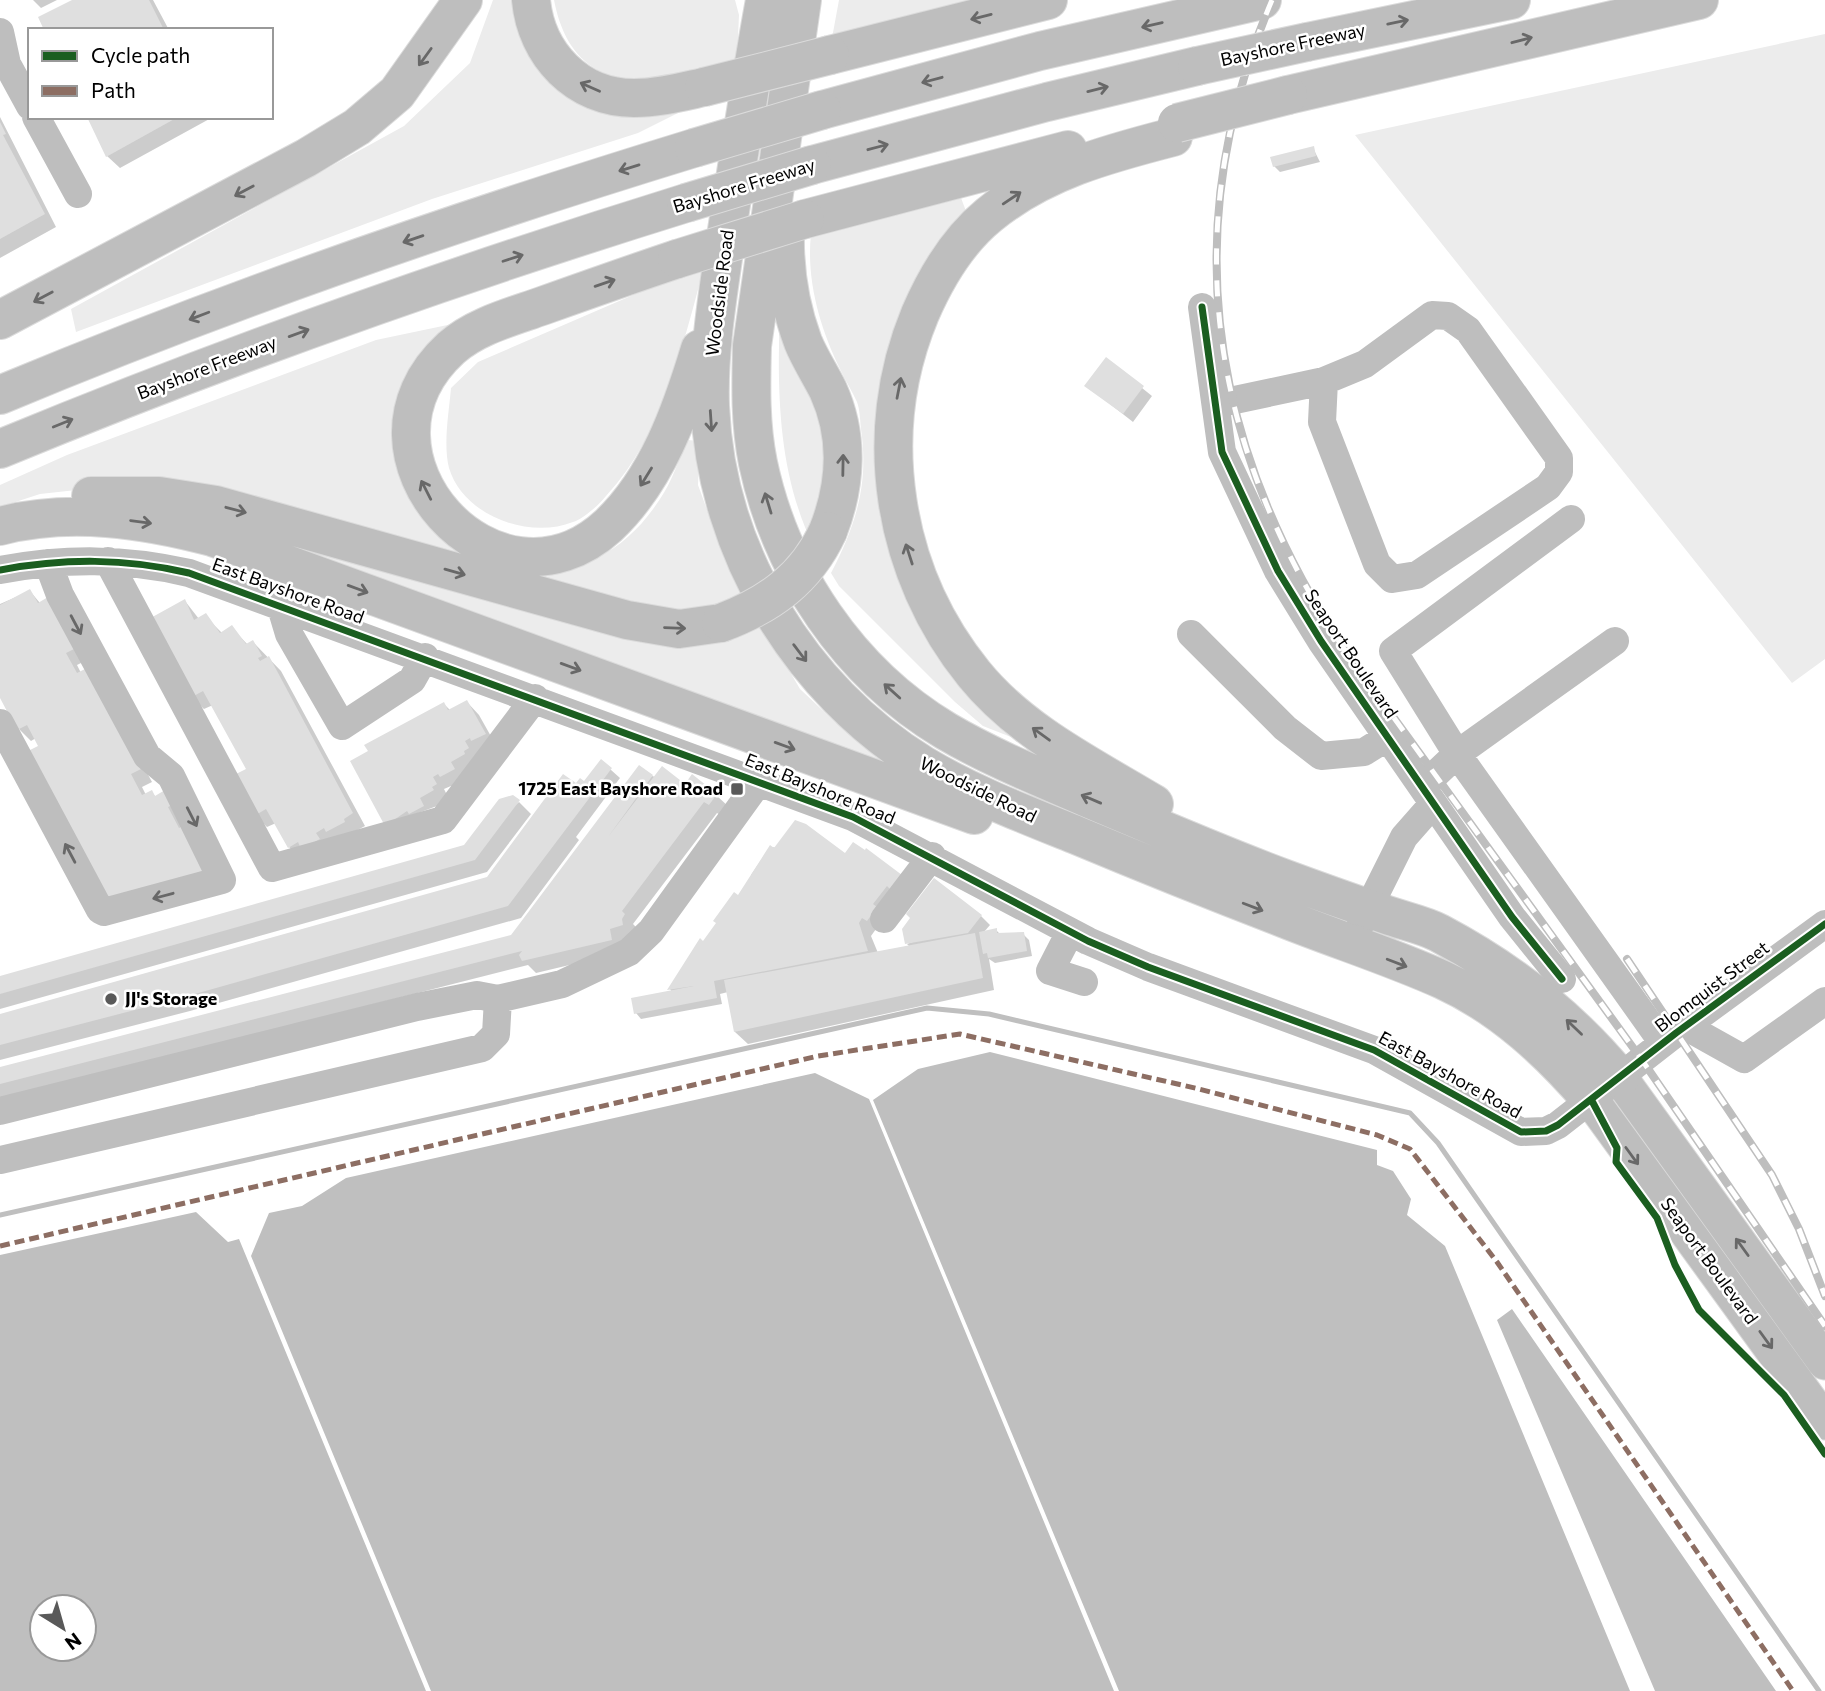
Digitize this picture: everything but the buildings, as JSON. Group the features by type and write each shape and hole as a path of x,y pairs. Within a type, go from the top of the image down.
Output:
{"highway":[{"path":"0,320 306,158 357,127 397,93 463,0"},
{"path":"531,0 534,22 550,55 568,75 591,88 632,98 704,87 813,50 1048,0"},
{"path":"744,0 749,32 749,87"},
{"name":"Woodside Road","path":"765,0 749,87 711,343 710,406 717,468 733,528 745,557 789,638 849,709 896,748 923,765 978,794 1189,882 1441,979 1491,1007 1547,1052 1606,1089"},
{"name":"Woodside Road","path":"802,0 813,50 753,336 751,404 757,461 769,506 807,591 839,636 878,679 944,730 995,757 1143,821 1313,889 1438,932 1508,973 1558,1013 1606,1089"},
{"path":"0,395 142,338 362,257 694,148 1040,51 1262,0"},
{"name":"Bayshore Freeway","path":"0,449 158,386 385,302 686,203 812,165 1047,102 1197,66 1511,0"},
{"path":"724,256 701,347 672,427 645,480 607,527 572,548 554,553 524,555 496,550 477,542 446,520 423,487 411,446 415,402 435,365 453,346 494,323 677,259 806,219 1175,130 1579,26 1699,0"},
{"path":"0,515 34,505 97,496 187,499 230,508 626,620 678,629 721,623 760,607 795,581 820,549 841,489 843,467 840,426 828,389 797,323 785,257 813,50"},
{"path":"1175,130 1088,160 1037,182 988,216 953,253 922,310 901,380 892,450 898,508 904,537 927,600 958,652 994,696 1064,751 1228,846 1313,889"},
{"path":"0,526 34,520 97,517 157,524 212,537 1066,850 1189,882"}],"main road":[{"name":"Seaport Boulevard","path":"1606,1089 1825,1362"},
{"name":"Seaport Boulevard","path":"1606,1089 1825,1422"}],"street":[{"path":"0,32 7,64 28,102"},
{"path":"37,119 78,194"},
{"name":"Seaport Boulevard","path":"1202,307 1222,452 1278,571 1321,641 1512,917 1562,979"},
{"path":"1216,404 1324,381 1365,364 1432,315 1448,316 1468,330 1559,458 1559,472 1548,487 1417,575 1392,579 1377,564 1322,422 1324,381"},
{"path":"1571,519 1393,651 1457,754 1663,1043"},
{"path":"108,561 272,869 443,820 536,698"},
{"name":"East Bayshore Road","path":"0,570 48,563 108,561 156,565 189,573 281,604 760,780 853,817 932,856 1070,932 1148,967 1374,1050 1521,1132 1546,1131 1606,1089"},
{"path":"0,723 100,910 104,912 222,880 171,776 147,757 60,595 48,563"},
{"path":"281,604 289,634 342,726 412,680 425,657"},
{"path":"1191,634 1285,729 1321,756 1364,752 1388,737"},
{"path":"1352,946 1367,908 1404,837 1457,754 1615,640"},
{"path":"0,1111 417,1007 477,995 498,999 562,984 629,953 651,931 760,780"},
{"path":"884,919 932,856"},
{"name":"Blomquist Street","path":"1606,1089 1685,1026 1824,927"},
{"path":"1070,932 1042,968 1084,982"},
{"path":"0,1160 482,1048 496,1034 498,999"},
{"path":"1685,1026 1744,1059 1825,1001"}],"shaded area":[{"path":"493,0 525,0 541,58 700,102 638,133 432,199 76,332 71,309 404,126 470,63"},
{"path":"554,0 735,0 739,15 737,58 679,76 651,80 624,78 600,71 580,57 564,33"},
{"path":"839,0 985,0 832,38"},
{"path":"1825,34 1825,659 1792,683 1355,135"},
{"path":"958,190 969,219 879,449 880,517 911,589 1016,730 1011,737 983,726 955,702 839,586 831,573 854,521 862,486 863,449 857,402 833,353 816,303 811,269 811,234"},
{"path":"705,264 679,356 657,416 626,471 599,503 573,522 537,528 499,519 468,499 457,485 447,459 451,388 478,362"},
{"path":"780,306 834,421 813,545 792,488 786,458 780,398"},
{"path":"457,323 402,397 478,559 140,483 40,494 0,507 0,485 67,455 376,340"},
{"path":"687,440 700,441 698,485 718,540 750,596 683,618 514,573 537,573 579,565 615,547 646,518 660,499 672,478"},
{"path":"218,523 382,560 762,624 800,689 835,722 886,754 880,765"},
{"path":"990,1052 1377,1150 1377,1165 1393,1171 1411,1199 1407,1215 1445,1246 1630,1691 1119,1691 873,1100 918,1069"},
{"path":"815,1073 869,1099 1114,1691 431,1691 251,1256 269,1213 302,1206 346,1178"},
{"path":"196,1212 228,1242 239,1239 426,1691 0,1691 0,1255"},
{"path":"1512,1309 1776,1691 1655,1691 1497,1320"}],"waterway":[{"path":"0,1215 927,1008 989,1014 1410,1113 1438,1143 1819,1691"}],"railway":[{"path":"1272,0 1242,85 1223,169 1217,252 1221,334 1236,414 1262,494 1298,572 1344,649 1642,1060 1825,1326"},
{"path":"1627,959 1772,1175 1799,1229 1825,1296"}],"marked path":[{"path":"0,1246 818,1056 960,1034 1199,1089 1377,1135 1410,1149 1497,1262 1793,1691"}],"cycle path":[{"path":"1202,307 1222,452 1278,571 1321,641 1512,917 1562,979"},
{"path":"0,570 48,563 95,561 189,573 853,817 1088,941 1148,967 1374,1050 1521,1132 1546,1131 1558,1125 1676,1033 1825,924"},
{"path":"1592,1101 1617,1148 1616,1162 1657,1218 1675,1265 1699,1310 1784,1395 1825,1454"}],"place":[{"name":"1725 East Bayshore Road","path":"737,789"},
{"name":"JJ's Storage","path":"111,999"}]}
